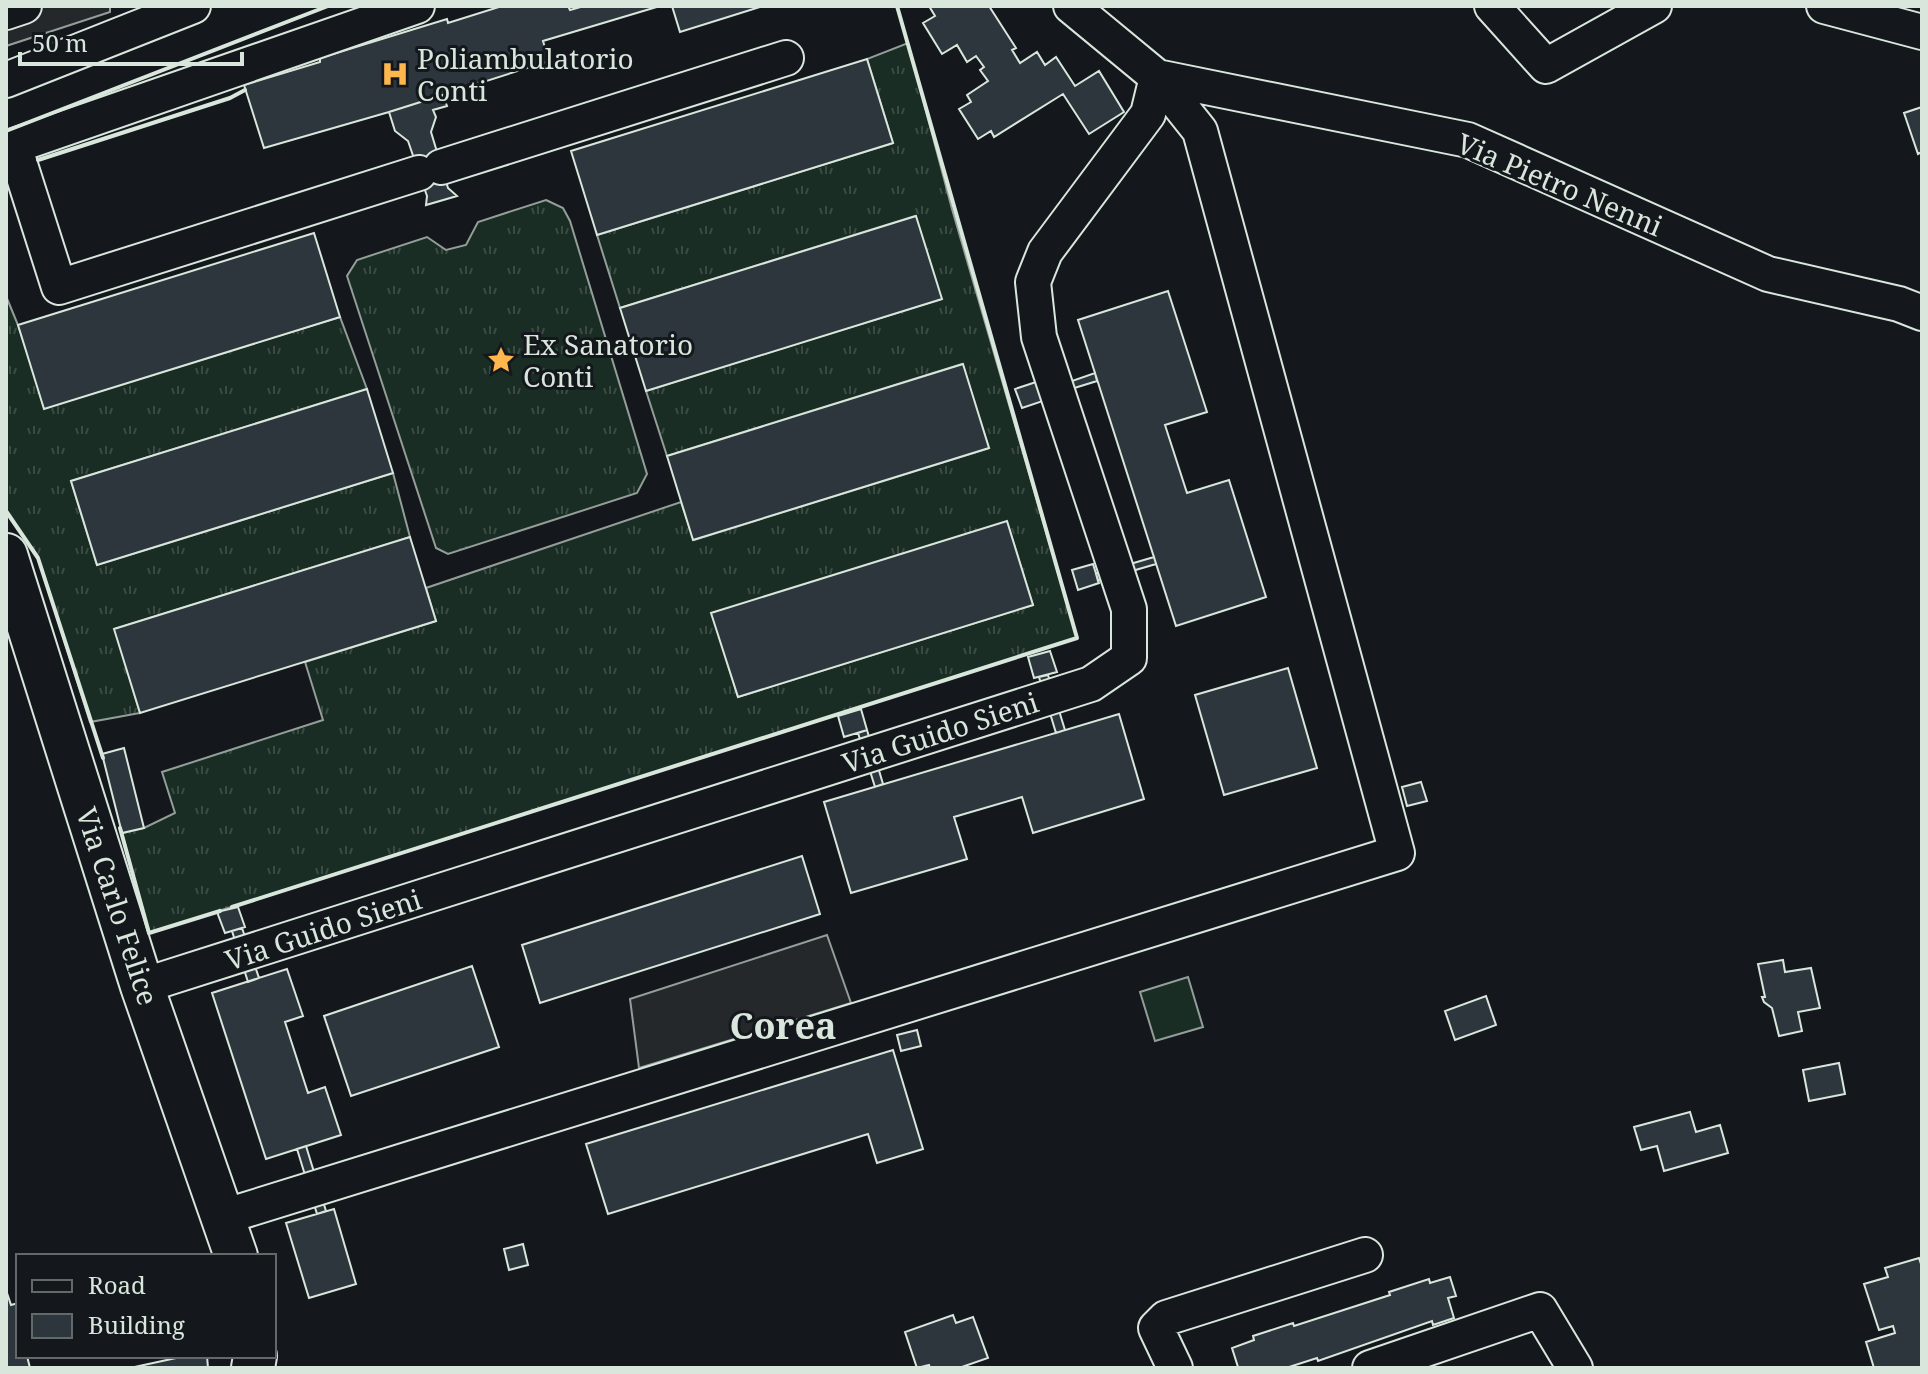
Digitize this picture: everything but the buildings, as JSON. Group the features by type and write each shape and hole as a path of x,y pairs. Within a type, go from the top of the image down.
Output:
{"main road":[{"name":"Via Carlo Felice","path":"6,555 142,986 235,1254"}],"street":[{"path":"6,12 24,6"},
{"path":"6,80 193,6"},
{"path":"417,6 14,146 20,209 59,287 786,58"},
{"name":"Via Pietro Nenni","path":"1071,6 1157,77 1468,140 1768,274 1899,304 1922,313"},
{"path":"1492,6 1546,66 1654,6"},
{"path":"1824,6 1922,32"},
{"path":"223,1217 1397,853 1200,131 1157,77"},
{"name":"Via Guido Sieni","path":"142,986 1091,684 1129,658 1129,609 1039,337 1033,282 1045,252 1148,114 1157,77"},
{"path":"1175,1368 1156,1328 1166,1318 1365,1255"},
{"path":"1370,1368 1540,1310 1575,1368"}],"green space":[{"path":"908,43 952,209 1077,638 149,933 122,833 144,828 175,813 162,772 323,720 305,662 436,621 426,588 681,502 694,540 989,448 962,364 667,456 646,391 941,299 915,216 620,308 597,235 893,143 867,59","holes":["1007,522 1033,605 738,697 712,614"]},
{"path":"546,200 563,208 570,221 647,474 637,493 448,554 436,548 347,276 357,260 427,237 446,250 466,245 478,222"},
{"path":"6,296 45,408 340,317 367,389 71,481 97,565 393,473 410,537 115,629 140,713 90,722 38,558 6,511"},
{"path":"1188,977 1203,1027 1155,1041 1140,992"}],"shaded area":[{"path":"6,6 110,6 110,12 6,46"},
{"path":"827,935 851,1003 639,1068 630,999"}],"wall":[{"path":"6,131 328,6"},
{"path":"232,907 1077,638 897,6"},
{"path":"38,160 230,98 245,90"},
{"path":"6,511 38,558 103,758"},
{"path":"120,828 149,933 220,911"}],"place":[{"name":"Poliambulatorio Conti","path":"395,74"},
{"name":"Ex Sanatorio Conti","path":"501,360"}],"district":[{"name":"Corea","path":"783,1025"}]}
